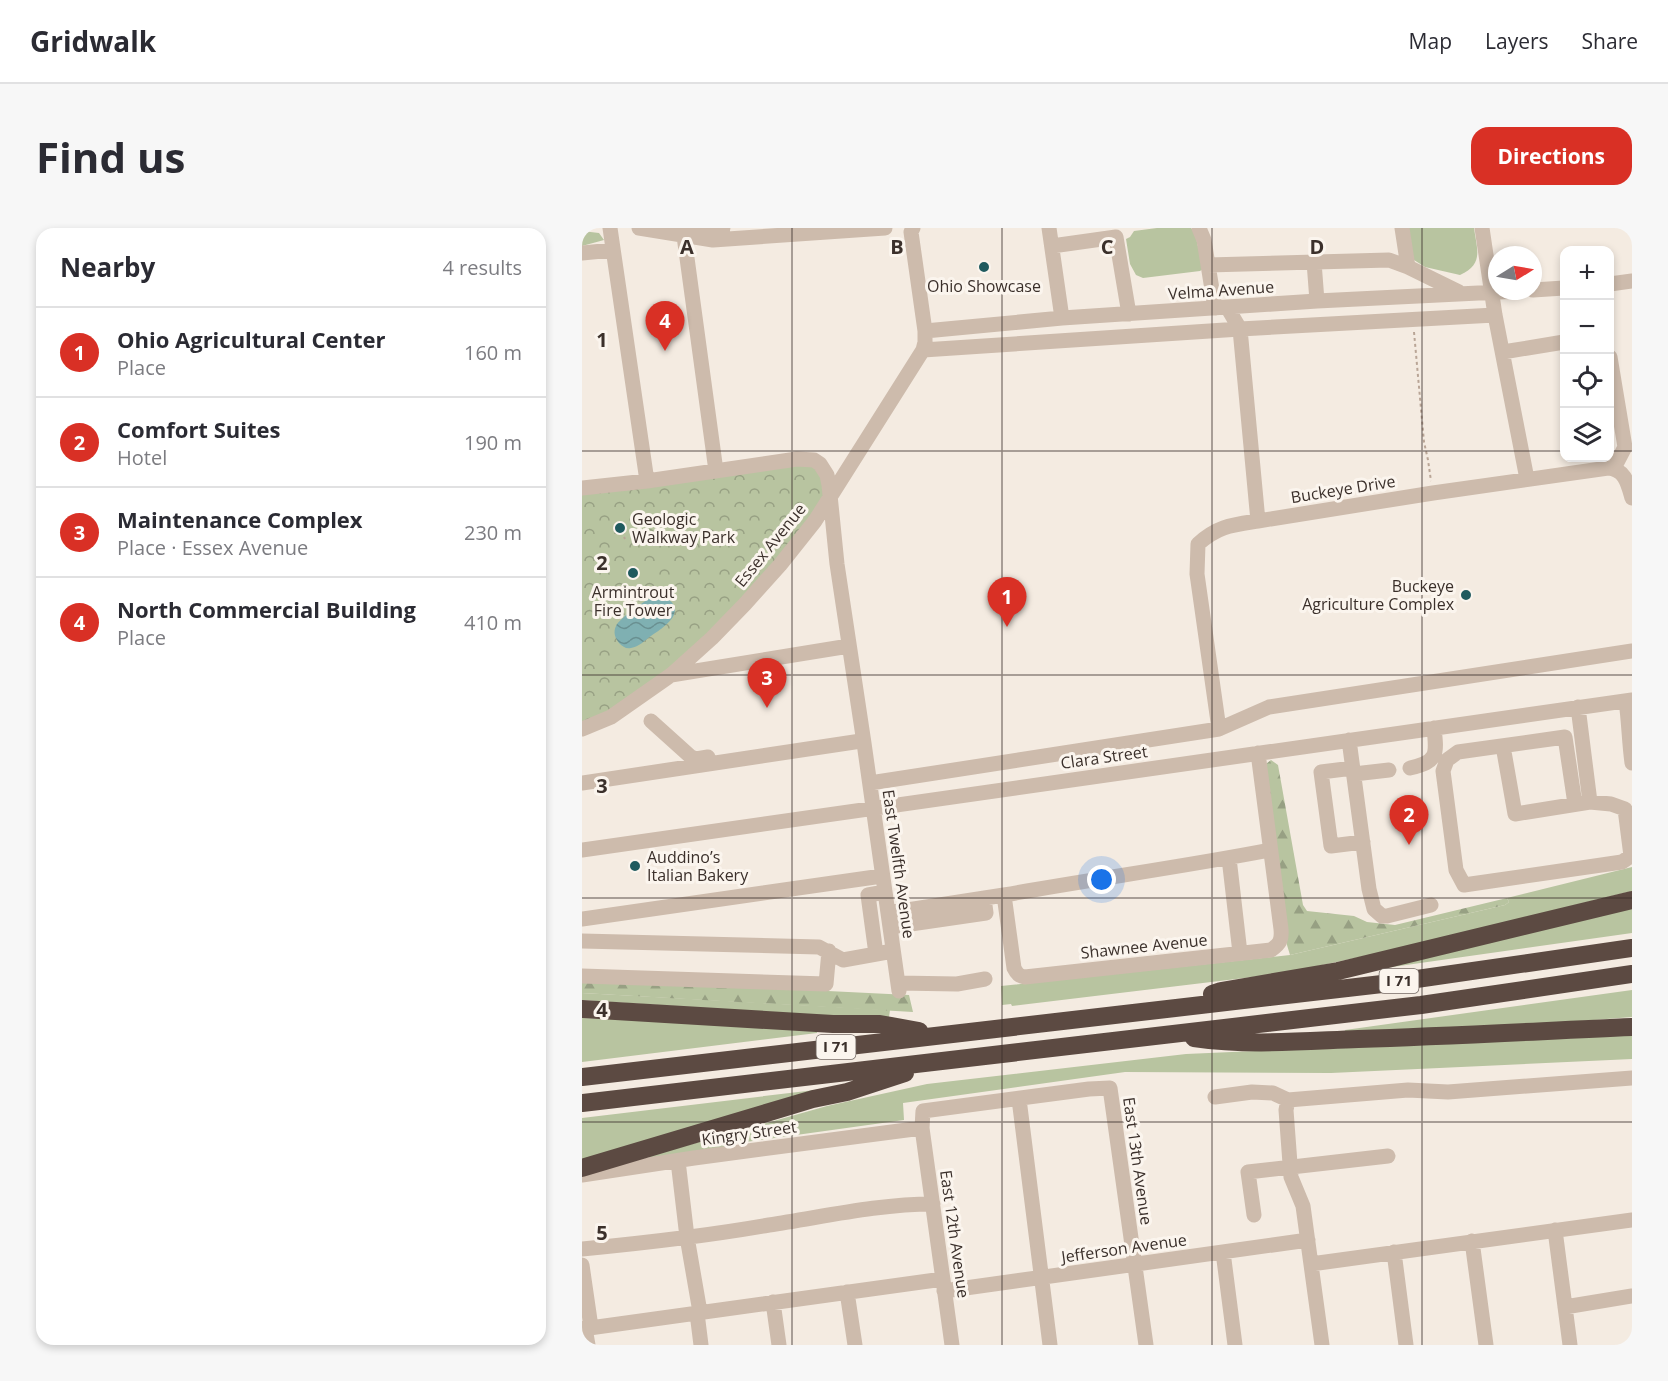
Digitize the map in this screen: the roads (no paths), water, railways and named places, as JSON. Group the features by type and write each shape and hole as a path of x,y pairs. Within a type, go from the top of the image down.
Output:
{"highway":[{"path":"1164,1009 1221,991 1338,971 1632,900"},
{"name":"I 71","path":"582,1077 1382,984 1632,948"},
{"name":"I 71","path":"582,1103 1421,1005 1632,974"},
{"path":"582,1009 833,1024 880,1024 941,1035"},
{"path":"1168,1034 1216,1041 1268,1042 1507,1034 1632,1027"},
{"path":"582,1168 813,1099 847,1092 943,1060"}],"street":[{"path":"610,228 646,481"},
{"path":"639,228 678,232 713,240 768,232 885,228"},
{"path":"678,232 723,228"},
{"path":"891,228 912,230"},
{"path":"1049,228 1062,318"},
{"path":"1199,228 1221,308 1240,329 1258,521"},
{"path":"1402,228 1407,267"},
{"path":"1482,228 1488,266"},
{"name":"Essex Avenue","path":"582,729 611,717 671,675 712,638 746,604 798,543 823,508 923,350 925,331 912,230"},
{"path":"582,487 716,471 678,232"},
{"path":"1052,246 1116,237 1129,314"},
{"path":"582,253 613,250"},
{"path":"1208,265 1389,260 1462,294"},
{"path":"1314,262 1317,301"},
{"path":"1614,283 1632,281"},
{"path":"1542,289 1560,288"},
{"name":"Velma Avenue","path":"925,331 1062,318 1488,292"},
{"path":"1493,300 1527,479"},
{"path":"923,350 1496,315"},
{"path":"1503,352 1560,343"},
{"path":"1614,381 1625,447 1614,468 1625,477 1632,498"},
{"name":"East Twelfth Avenue","path":"716,471 797,459 814,460 824,468 830,496 837,564 848,596 849,646 898,987 957,984 985,979"},
{"name":"Buckeye Drive","path":"1219,729 1197,574 1198,544 1209,534 1227,526 1433,493 1614,468"},
{"path":"671,675 849,646"},
{"path":"870,783 1219,729 1269,707 1632,651"},
{"path":"1629,700 1632,763"},
{"name":"Clara Street","path":"582,850 1629,700"},
{"path":"1578,707 1590,802"},
{"path":"651,721 696,759 864,738"},
{"path":"1410,768 1426,763 1434,756 1436,750 1434,728"},
{"path":"1503,746 1515,814 1590,802 1611,804 1625,809 1631,856 1622,862 1464,885 1456,870 1443,771 1447,760 1458,752 1564,737 1575,804"},
{"path":"582,783 861,741 864,738"},
{"path":"1349,740 1372,903 1378,914 1382,916 1431,905"},
{"name":"Shawnee Avenue","path":"1004,895 1014,968 1020,976 1271,950 1282,938 1258,753"},
{"path":"1363,842 1331,846 1321,772 1389,770"},
{"path":"889,920 984,898 1270,850"},
{"path":"1229,858 1240,953"},
{"path":"582,919 882,876"},
{"path":"876,954 868,895 885,892"},
{"path":"582,941 819,947 843,960 893,951"},
{"path":"582,976 826,984 829,951"},
{"path":"1215,1097 1252,1092 1273,1093 1288,1100 1408,1090 1448,1092 1632,1078"},
{"name":"East 13th Avenue","path":"1018,1099 1110,1088 1146,1345"},
{"path":"922,1128 923,1112 1018,1099 1050,1345"},
{"path":"1288,1100 1286,1110 1291,1177 1303,1206 1322,1345"},
{"name":"Kingry Street","path":"582,1175 922,1128"},
{"name":"East 12th Avenue","path":"922,1128 952,1345"},
{"path":"1254,1215 1248,1172 1388,1156"},
{"path":"678,1161 701,1345"},
{"path":"582,1249 687,1237 912,1204 933,1204"},
{"path":"1311,1264 1632,1220"},
{"path":"1555,1230 1570,1345"},
{"name":"Jefferson Avenue","path":"586,1328 847,1292 1041,1277 1308,1240"},
{"path":"1472,1241 1486,1345"},
{"path":"1223,1252 1235,1345"},
{"path":"1394,1252 1406,1345"},
{"path":"582,1265 588,1345"},
{"path":"847,1292 855,1345"},
{"path":"1565,1308 1632,1296"},
{"path":"773,1302 779,1345"}],"water":[{"path":"662,595 674,606 673,617 639,645 629,648 622,646 615,635 618,623 644,602"}],"place":[{"name":"Ohio Showcase","path":"984,267"},
{"name":"North Commercial Building","path":"665,351"},
{"name":"Geologic Walkway Park","path":"620,528"},
{"name":"Armintrout Fire Tower","path":"633,573"},
{"name":"Buckeye Agriculture Complex","path":"1466,595"},
{"name":"Ohio Agricultural Center","path":"1007,627"},
{"name":"Maintenance Complex","path":"767,708"},
{"name":"Comfort Suites","path":"1409,845"},
{"name":"Auddino’s Italian Bakery","path":"635,866"}]}
